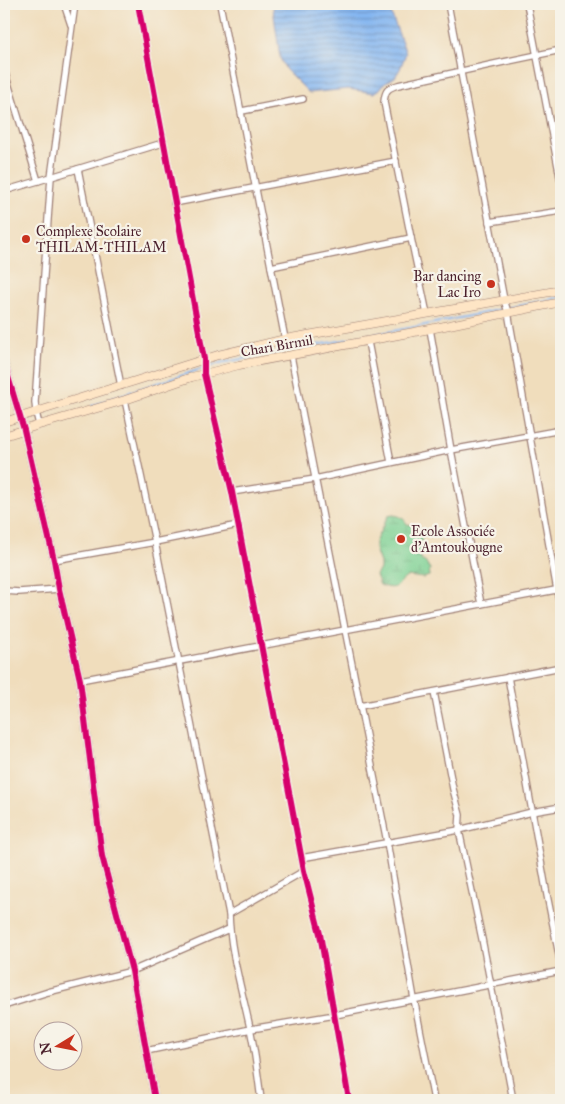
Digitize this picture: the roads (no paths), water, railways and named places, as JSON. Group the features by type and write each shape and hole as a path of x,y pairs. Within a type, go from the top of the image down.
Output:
{"street":[{"path":"64,4 72,27"},
{"path":"39,425 36,412 38,358 51,177 75,4"},
{"path":"138,4 204,359 204,374 232,492 301,858 320,934 349,1100"},
{"path":"220,4 285,339"},
{"path":"448,4 504,300 508,312 561,609"},
{"path":"527,4 561,182"},
{"path":"427,314 384,102 384,94 390,88 561,50"},
{"path":"4,70 38,180"},
{"path":"242,111 303,99"},
{"path":"4,191 163,142"},
{"path":"174,202 396,161"},
{"path":"78,169 121,386"},
{"path":"489,222 561,211"},
{"path":"272,267 411,238"},
{"name":"Chari Birmil","path":"4,422 204,359 285,339 561,290"},
{"name":"Chari Birmil","path":"4,436 204,374 239,365 430,330 561,302"},
{"path":"430,330 481,604"},
{"path":"368,342 391,462"},
{"path":"291,356 360,706 434,1100"},
{"path":"4,363 24,430 80,680 102,856 132,971 155,1100"},
{"path":"125,400 229,914 229,929 250,1029 262,1100"},
{"path":"232,492 315,478 561,430"},
{"path":"54,560 238,525"},
{"path":"4,591 19,592 60,589"},
{"path":"80,680 559,590"},
{"path":"360,706 561,667"},
{"path":"508,677 561,965"},
{"path":"434,692 452,789 460,815 459,830 513,1100"},
{"path":"301,858 459,830 532,812 561,807"},
{"path":"229,914 304,871"},
{"path":"4,1006 48,992 132,971 229,929"},
{"path":"146,1051 250,1029 335,1015 561,971"}],"water":[{"path":"274,4 393,4 391,13 406,53 400,69 395,77 374,93 348,89 309,93 286,70 280,58"}],"waterway":[{"path":"92,406 220,363 420,326 561,297"}],"place":[{"name":"Complexe Scolaire THILAM-THILAM","path":"26,239"},
{"name":"Bar dancing Lac Iro","path":"491,284"},
{"name":"Ecole Associée d'Amtoukougne","path":"401,539"}]}
